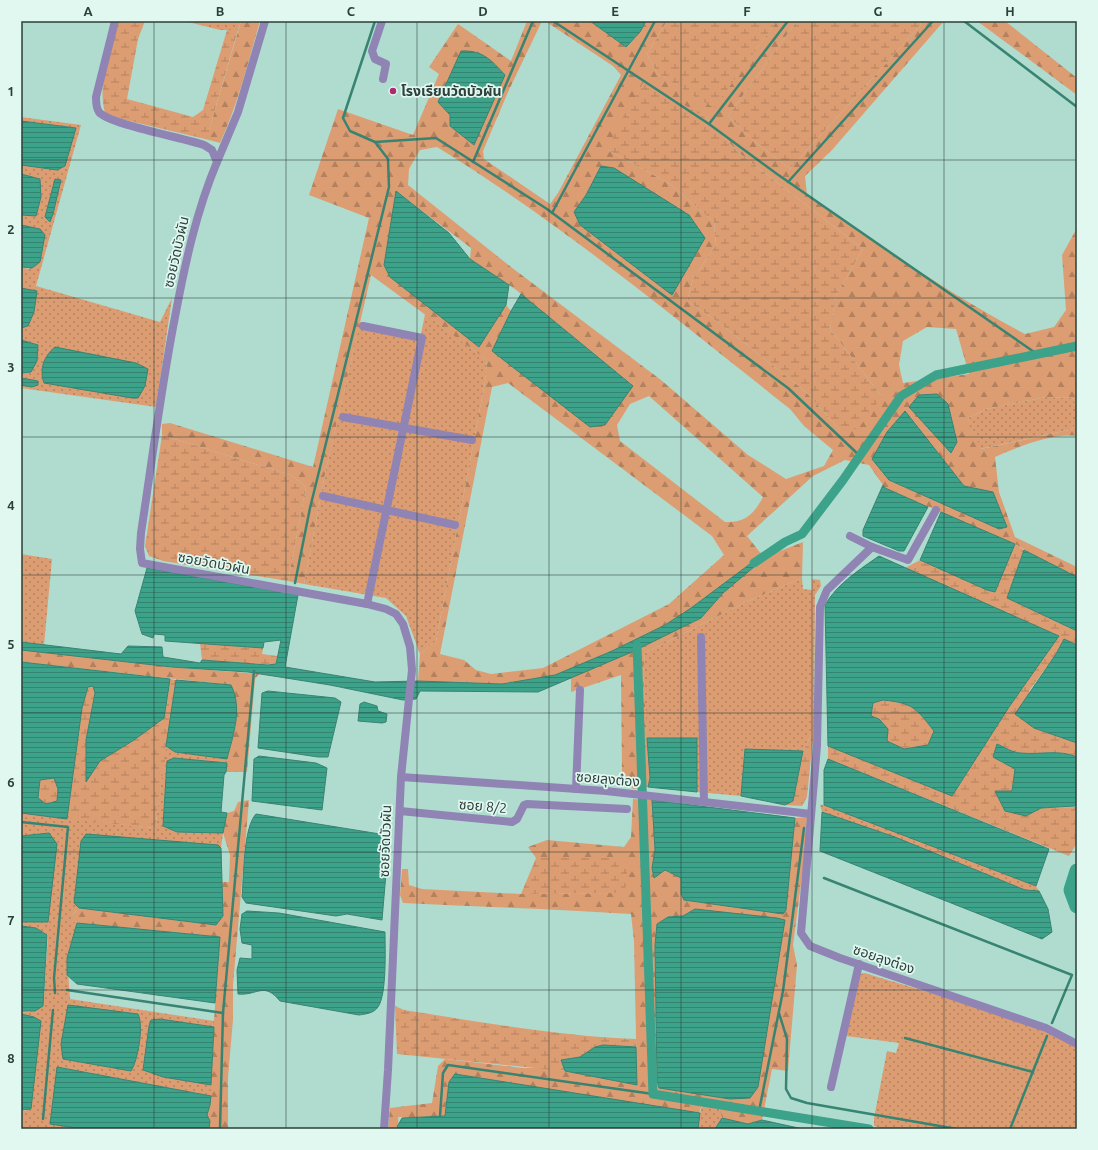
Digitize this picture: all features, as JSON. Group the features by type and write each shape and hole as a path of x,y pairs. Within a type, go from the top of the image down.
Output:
{"street":[{"path":"115,21 96,97 96,105 99,112 113,120 204,145 212,150 217,162"},
{"path":"217,162 238,112 265,21"},
{"path":"382,21 372,51 375,59 386,64 383,79"},
{"name":"ซอยวัดบัวผัน","path":"217,162 199,210 186,259 166,366 141,533 140,549 142,564 367,604 386,609 396,614 403,624 410,647 412,670 401,777 389,1063 384,1129"},
{"path":"363,326 422,338 367,604"},
{"path":"343,417 472,440"},
{"path":"323,496 455,525"},
{"path":"850,536 872,547 908,560 936,510"},
{"name":"ซอยลุงต๋อง","path":"872,547 827,590 820,607 817,746 801,933 810,946 1046,1028 1077,1044"},
{"path":"701,638 704,802"},
{"path":"576,789 580,690"},
{"name":"ซอยลุงต๋อง","path":"401,777 624,793 811,814"},
{"name":"ซอย 8/2","path":"400,811 512,822 518,819 524,805 527,804 627,809"},
{"path":"831,1086 859,964"}],"green space":[{"path":"118,21 145,21 138,39 127,99 193,117 203,110 227,30 238,30 209,130 209,140 121,119 105,113 103,102 104,78"},
{"path":"184,21 241,21 238,30 220,30"},
{"path":"241,21 260,21 237,98 220,143 209,140 209,130"},
{"path":"527,21 542,21 508,92 483,151 484,159 550,204 558,193 621,75 613,66 545,21 590,21 626,47 640,32 646,21 667,21 647,54 657,73 714,107 777,21 797,21 728,116 754,141 790,169 921,25 919,21 944,21 832,150 805,176 807,195 941,285 1025,334 1054,327 1066,310 1062,255 1077,228 1077,406 1073,398 1046,397 986,409 968,418 981,449 1073,429 1077,423 1077,436 1046,439 1024,445 995,457 999,492 1015,537 1077,567 1077,577 1043,561 1015,544 885,488 869,465 845,460 813,476 747,536 762,555 691,608 665,625 612,651 555,675 502,684 418,681 420,654 436,641 485,382 487,360 371,275 325,474 304,584 288,581 306,487 291,475 162,435 162,424 170,423 313,467 369,218 309,195 338,109 413,135 439,74 429,67 458,24 511,61","holes":["450,115 474,144 450,126","705,117 739,153 863,249 836,296 830,329 882,397 840,430 805,391 718,322 687,301 693,279 716,245 714,222 670,184 608,150","437,147 529,208 661,306 790,409 804,426 833,450 824,466 786,479 748,455 661,380 511,267 408,185 409,169 420,150","601,166 614,168 672,294 580,225 574,212 586,195","397,192 471,248 470,259 515,289 633,386 605,425 492,351 511,311 506,305 479,347","927,327 956,329 969,374 903,383 899,365 903,341","508,383 712,536 724,555 669,604 543,668 491,674 476,670 464,660 440,654 492,387","937,394 948,404 919,395","649,396 763,497 756,508 748,516 738,521 725,522 620,441 617,425 630,404","905,411 964,486 993,492 1006,527 999,529 889,480 887,432"]},
{"path":"667,21 777,21 714,108 657,73 647,54"},
{"path":"797,21 919,21 921,25 790,169 754,141 728,116"},
{"path":"977,21 1005,21 1077,78 1077,95"},
{"path":"644,81 705,117 739,153 863,249 836,296 830,329 882,397 858,429 840,430 805,391 718,322 687,301 693,279 716,245 714,222 670,184 608,150 617,127"},
{"path":"21,117 81,125 36,286 160,322 172,298 156,407 21,388 21,385 32,387 38,381 21,378 21,373 31,372 37,361 38,345 21,340 21,328 28,326 31,290 21,288 21,267 28,269 40,262 42,250 40,229 21,225 21,215 28,216 40,179 21,174 21,165 57,170 75,128 21,121"},
{"path":"425,314 487,360 485,382 436,641 420,654 406,616 386,598 304,584 325,474 360,322 421,334"},
{"path":"1046,397 1073,398 1077,414 1073,429 980,449 968,418 986,409"},
{"path":"162,435 291,475 306,487 288,581 163,561 149,556 145,546"},
{"path":"803,542 802,578 744,603 645,653 643,672 650,778 648,787 633,789 622,771 621,675 571,692 571,677 632,652 701,618 723,593 767,556"},
{"path":"1015,544 1024,550 1007,598 1077,631 1077,645 1064,639 1056,654 1029,691 1034,728 1077,743 1077,757 1063,753 1018,753 997,744 993,757 1015,769 1012,791 996,791 1026,816 1041,808 1077,807 1077,843 1069,856 828,759 828,746 952,796 1009,707 1059,636 905,568 920,560 987,590 995,592"},
{"path":"21,554 52,559 44,645 21,642"},
{"path":"802,578 803,589 812,590 812,579 820,580 821,586 815,595 814,729 803,751 745,749 741,796 697,792 697,739 647,738 643,672 645,653 744,603"},
{"path":"200,643 263,648 262,654 277,656 276,665 202,660"},
{"path":"21,650 172,667 259,674 255,679 247,772 226,772 227,759 236,724 231,685 21,662"},
{"path":"170,679 176,680 156,822 153,828 67,819 82,708 88,687 93,686 95,693 86,740 86,781 100,761 134,740 164,718"},
{"path":"883,700 907,705 923,717 934,731 928,745 904,749 887,741 871,716 873,703"},
{"path":"814,729 807,797 802,806 785,805 793,801 803,751"},
{"path":"166,746 175,752 227,759 227,763 174,758 167,762 163,826 177,832 223,833 221,848 218,845 74,903 79,908 72,915 72,921 77,923 67,958 70,999 214,1021 214,1027 160,1019 151,1020 143,1070 163,1077 211,1085 211,1096 58,1067 50,1124 83,1129 21,1129 21,1110 26,1111 34,1017 21,1014 21,1011 29,1012 44,998 48,935 36,928 21,926 21,922 48,922 49,833 21,836 21,813 153,828 156,822","holes":["138,1014 140,1019 139,1043 136,1059 131,1071 64,1059"]},
{"path":"54,778 58,789 57,801 46,804 38,798 40,780"},
{"path":"633,799 652,800 655,850 652,868 654,878 664,870 681,878 681,894 782,914 786,909 795,818 807,817 805,853 793,945 797,965 788,1071 772,1069 762,1120 748,1124 722,1118 719,1108 704,1099 699,1113 449,1082 445,1116 420,1118 398,1117 399,1129 388,1129 390,1108 432,1103 438,1066 445,1059 523,1068 550,1068 637,1085 634,941 631,914 403,903 400,895 402,869 408,869 409,885 422,889 521,894 613,893 618,858 536,858 528,847 547,840 624,847 631,837","holes":["695,909 659,1088 657,1080 655,945 657,924 668,917 683,916"]},
{"path":"249,800 233,985 233,1020 228,1077 228,1129 209,1129 210,1121 207,1115 210,1105 220,937 77,923 72,921 72,915 79,908 216,925 223,916 222,882 229,882 230,855 223,833 227,813 234,811 238,802"},
{"path":"820,805 824,805 1036,886 1039,891 1025,890 895,837 822,812"},
{"path":"536,858 618,858 628,864 625,891 613,893 521,894"},
{"path":"865,973 1000,1014 1027,1024 1077,1047 1077,1129 883,1129 874,1126 874,1118 887,1051 896,1053 899,1043 846,1036 860,974"},
{"path":"395,1006 404,1010 520,1028 578,1035 636,1039 636,1047 603,1045 595,1047 580,1057 561,1060 565,1071 397,1054"},
{"path":"704,1099 719,1108 722,1118 715,1129 698,1129"}],"shaded area":[{"path":"590,21 646,21 640,32 626,47"},
{"path":"461,51 481,54 491,61 505,75 474,145 450,126 450,115 438,102"},
{"path":"21,121 76,128 65,166 57,170 21,165"},
{"path":"601,166 614,168 689,215 705,238 672,295 580,225 574,212 586,195"},
{"path":"21,174 40,179 41,197 36,216 21,215"},
{"path":"55,179 61,180 50,222 45,217"},
{"path":"396,191 449,233 470,259 509,285 506,305 479,347 390,277 384,265"},
{"path":"21,225 40,229 45,235 40,262 32,268 21,267"},
{"path":"21,288 37,291 34,312 28,326 21,328"},
{"path":"521,294 633,386 605,425 590,427 492,351 511,311"},
{"path":"21,340 38,345 37,361 31,372 21,373"},
{"path":"55,347 136,363 148,369 145,386 138,398 132,398 44,383 42,368 48,354"},
{"path":"21,378 38,381 38,385 32,387 21,385"},
{"path":"937,394 948,404 957,442 951,453 909,407 919,395"},
{"path":"905,411 964,486 993,492 1007,527 999,529 889,480 872,459 887,432"},
{"path":"883,485 885,488 928,507 904,551 899,551 863,536 863,530"},
{"path":"941,512 1015,544 995,592 987,590 920,560"},
{"path":"1024,550 1077,577 1077,631 1007,598"},
{"path":"762,555 767,556 723,593 701,618 632,652 538,692 420,691 416,699 403,700 330,685 248,672 172,667 21,650 21,642 121,654 128,646 162,647 163,657 200,663 202,660 268,665 276,664 281,640 264,642 263,648 165,641 165,635 154,634 153,638 142,634 135,611 147,568 298,595 285,667 375,682 418,681 502,684 555,675 612,651 665,625 691,608"},
{"path":"879,556 1059,636 1009,707 952,796 828,746 825,605 842,584","holes":["883,700 893,701 913,708 928,723 934,731 928,745 904,749 887,741 888,729 879,719 871,716 873,703"]},
{"path":"1064,639 1077,645 1077,743 1034,728 1015,714 1056,654"},
{"path":"21,662 170,679 164,718 134,740 100,761 86,782 86,740 95,693 93,686 88,687 82,708 67,819 21,813","holes":["54,778 58,789 57,801 46,804 38,798 40,780"]},
{"path":"176,680 231,685 235,694 237,713 227,759 175,752 166,746"},
{"path":"268,691 335,698 341,702 328,757 318,757 258,748 262,693"},
{"path":"364,702 377,706 378,711 387,714 386,722 358,721 360,704"},
{"path":"647,738 697,738 697,792 648,787 650,778"},
{"path":"997,744 1018,753 1063,753 1077,757 1077,801 1075,806 1041,808 1026,816 1005,811 995,791 1012,791 1015,769 993,757"},
{"path":"745,749 803,751 793,801 785,805 741,796"},
{"path":"259,756 316,763 327,768 322,810 252,801 254,759"},
{"path":"174,758 227,763 226,772 224,775 221,812 227,813 223,833 177,832 163,826 167,761"},
{"path":"828,759 1049,849 1036,886 824,805 824,770"},
{"path":"652,800 795,818 786,910 783,914 684,900 681,894 681,878 665,870 654,878 652,868 655,850"},
{"path":"822,812 895,837 1025,890 1039,891 1048,909 1052,932 1042,939 820,851"},
{"path":"256,814 380,834 389,838 382,920 347,914 336,916 246,903 242,897 246,841 252,821"},
{"path":"49,833 57,844 48,922 21,922 21,836"},
{"path":"86,834 218,845 221,848 223,916 216,925 79,908 74,903 81,841"},
{"path":"695,909 785,920 758,1087 750,1098 730,1099 659,1088 657,1080 655,945 657,924 668,917 683,916"},
{"path":"247,911 279,913 385,932 384,982 381,1001 378,1007 372,1012 359,1015 280,1001 274,995 265,991 238,994 237,970 240,958 252,959 252,945 242,943 240,929 242,914"},
{"path":"77,923 220,937 215,1003 77,984 67,975 67,958"},
{"path":"21,926 36,928 47,935 43,1006 35,1011 21,1011"},
{"path":"68,1005 138,1014 140,1019 139,1043 134,1066 131,1071 63,1059 61,1044"},
{"path":"21,1014 34,1017 41,1021 31,1109 21,1110"},
{"path":"160,1019 214,1027 211,1085 163,1077 143,1070 151,1020"},
{"path":"603,1045 636,1047 637,1085 565,1071 561,1060 580,1057 595,1047"},
{"path":"57,1067 211,1096 207,1115 210,1121 209,1129 83,1129 50,1124"},
{"path":"455,1074 700,1113 698,1129 399,1129 397,1127 402,1118 445,1116 449,1082"},
{"path":"722,1118 748,1124 762,1120 803,1129 715,1129"}],"waterway":[{"path":"375,21 343,118 350,131 375,142 436,138 547,209 788,388 860,456"},
{"path":"473,162 533,21"},
{"path":"553,21 709,124 777,174 1037,354"},
{"path":"552,213 655,21"},
{"path":"709,124 788,21"},
{"path":"788,182 933,21"},
{"path":"964,21 1077,107"},
{"path":"295,583 310,508 389,187 388,159 375,142"},
{"path":"754,563 785,542 802,534 843,480 901,396 936,375 1077,346"},
{"path":"637,645 653,1094 869,1129"},
{"path":"220,1129 223,1013 254,671"},
{"path":"21,822 68,827 54,978 55,993"},
{"path":"759,1111 783,991 804,828"},
{"path":"1077,871 1071,890 1077,906"},
{"path":"824,878 1072,975 1052,1023"},
{"path":"67,990 223,1013"},
{"path":"43,1119 53,1010"},
{"path":"779,1013 787,1039 786,1089 791,1098 807,1103 957,1129"},
{"path":"1010,1129 1047,1036"},
{"path":"905,1038 1033,1072"},
{"path":"440,1116 443,1073 448,1065 653,1094"}],"place":[{"name":"โรงเรียนวัดบัวผัน","path":"393,91"}]}
